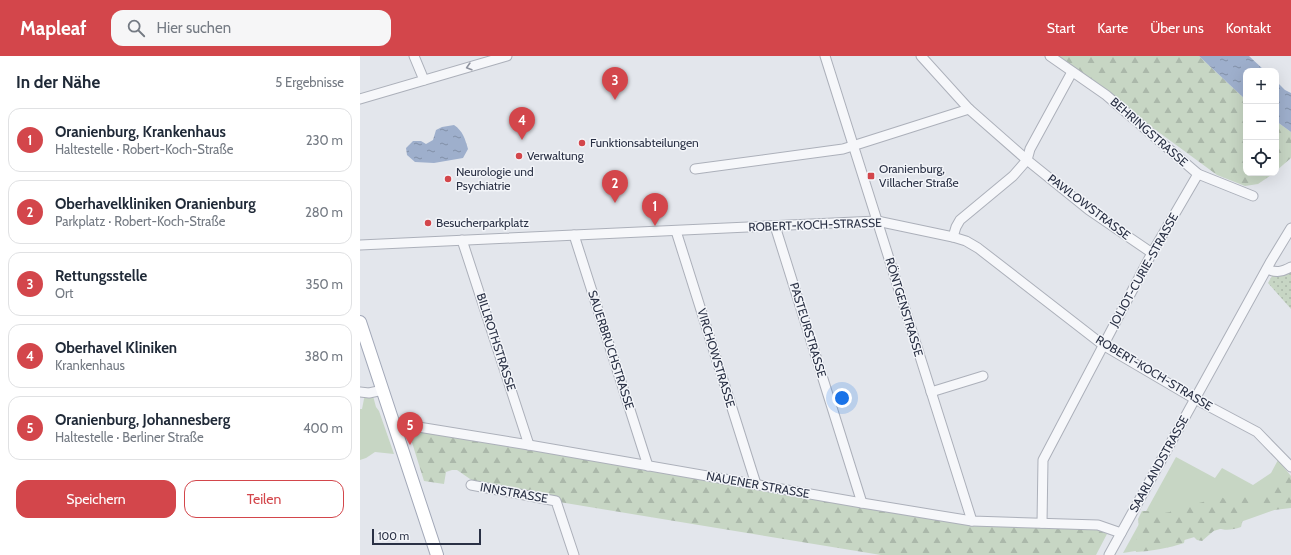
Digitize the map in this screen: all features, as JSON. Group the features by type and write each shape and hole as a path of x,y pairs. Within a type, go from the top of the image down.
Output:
{"main road":[{"path":"360,322 438,555"}],"street":[{"path":"414,56 424,80"},
{"path":"360,99 507,56"},
{"name":"RÖNTGENSTRASSE","path":"825,56 972,521"},
{"name":"PAWLOWSTRASSE","path":"921,56 969,109 1027,160 1090,210 1152,253"},
{"name":"BEHRINGSTRASSE","path":"1050,56 1106,95 1198,174 1253,196"},
{"path":"953,237 960,220 1013,176 1027,160 1030,148 1072,72"},
{"path":"695,169 853,146 969,109"},
{"name":"JOLIOT-CURIE-STRASSE","path":"1042,523 1043,460 1152,253 1198,174"},
{"name":"ROBERT-KOCH-STRASSE","path":"360,245 877,222 953,237 966,241 978,248 1103,345 1195,399 1258,432 1291,467"},
{"name":"PASTEURSTRASSE","path":"775,226 862,503"},
{"name":"SAARLANDSTRASSE","path":"1109,555 1291,228"},
{"name":"VIRCHOWSTRASSE","path":"676,231 756,484"},
{"name":"SAUERBRUCHSTRASSE","path":"574,235 648,466"},
{"name":"BILLROTHSTRASSE","path":"462,240 529,444"},
{"path":"1267,269 1274,272 1279,272 1291,267"},
{"path":"931,392 984,376"},
{"path":"360,392 369,393 383,390"},
{"name":"NAUENER STRASSE","path":"395,428 406,425 529,444 648,466 972,521 1098,525 1121,533"},
{"name":"INNSTRASSE","path":"472,485 556,501 574,555"}],"green space":[{"path":"1055,56 1199,56 1243,97 1243,176 1270,176 1258,184 1245,186 1217,175"},
{"path":"1279,123 1291,132 1291,158 1279,168"},
{"path":"1291,262 1291,309 1268,283 1277,267 1285,267"},
{"path":"365,394 373,396 394,454 375,452 360,460 360,409 362,409"},
{"path":"415,430 861,507 1094,528 1107,534 1096,555 881,555 486,490 457,470 446,472 444,484 424,481 410,436"},
{"path":"1176,457 1215,478 1222,468 1253,485 1271,473 1278,460 1291,476 1291,504 1187,539 1144,550 1123,553"},
{"path":"1284,476 1291,477 1291,508 1274,510 1256,506 1245,511 1241,527 1229,530 1217,528 1202,541 1197,540 1191,534 1185,537 1184,543 1160,549 1136,552 1135,548 1142,543 1136,539 1139,528 1138,519 1142,511 1152,511 1158,513 1170,512 1177,505 1199,503 1214,497 1221,497 1228,502 1236,498 1248,497 1262,493 1266,489 1273,487 1280,482"}],"water":[{"path":"1199,56 1249,56 1262,68 1243,68 1243,97"},
{"path":"1279,84 1291,93 1291,132 1279,123"},
{"path":"454,125 462,133 468,149 463,158 434,163 415,162 407,155 406,148 413,141 421,141 426,144 433,140 436,130 442,127"}],"place":[{"name":"Rettungsstelle","path":"615,100"},
{"name":"Oberhavel Kliniken","path":"522,140"},
{"name":"Funktionsabteilungen","path":"582,143"},
{"name":"Verwaltung","path":"519,156"},
{"name":"Oranienburg, Villacher Straße","path":"871,176"},
{"name":"Neurologie und Psychiatrie","path":"448,179"},
{"name":"Oberhavelkliniken Oranienburg","path":"615,203"},
{"name":"Besucherparkplatz","path":"428,223"},
{"name":"Oranienburg, Krankenhaus","path":"655,226"},
{"name":"Oranienburg, Johannesberg","path":"410,445"}]}
